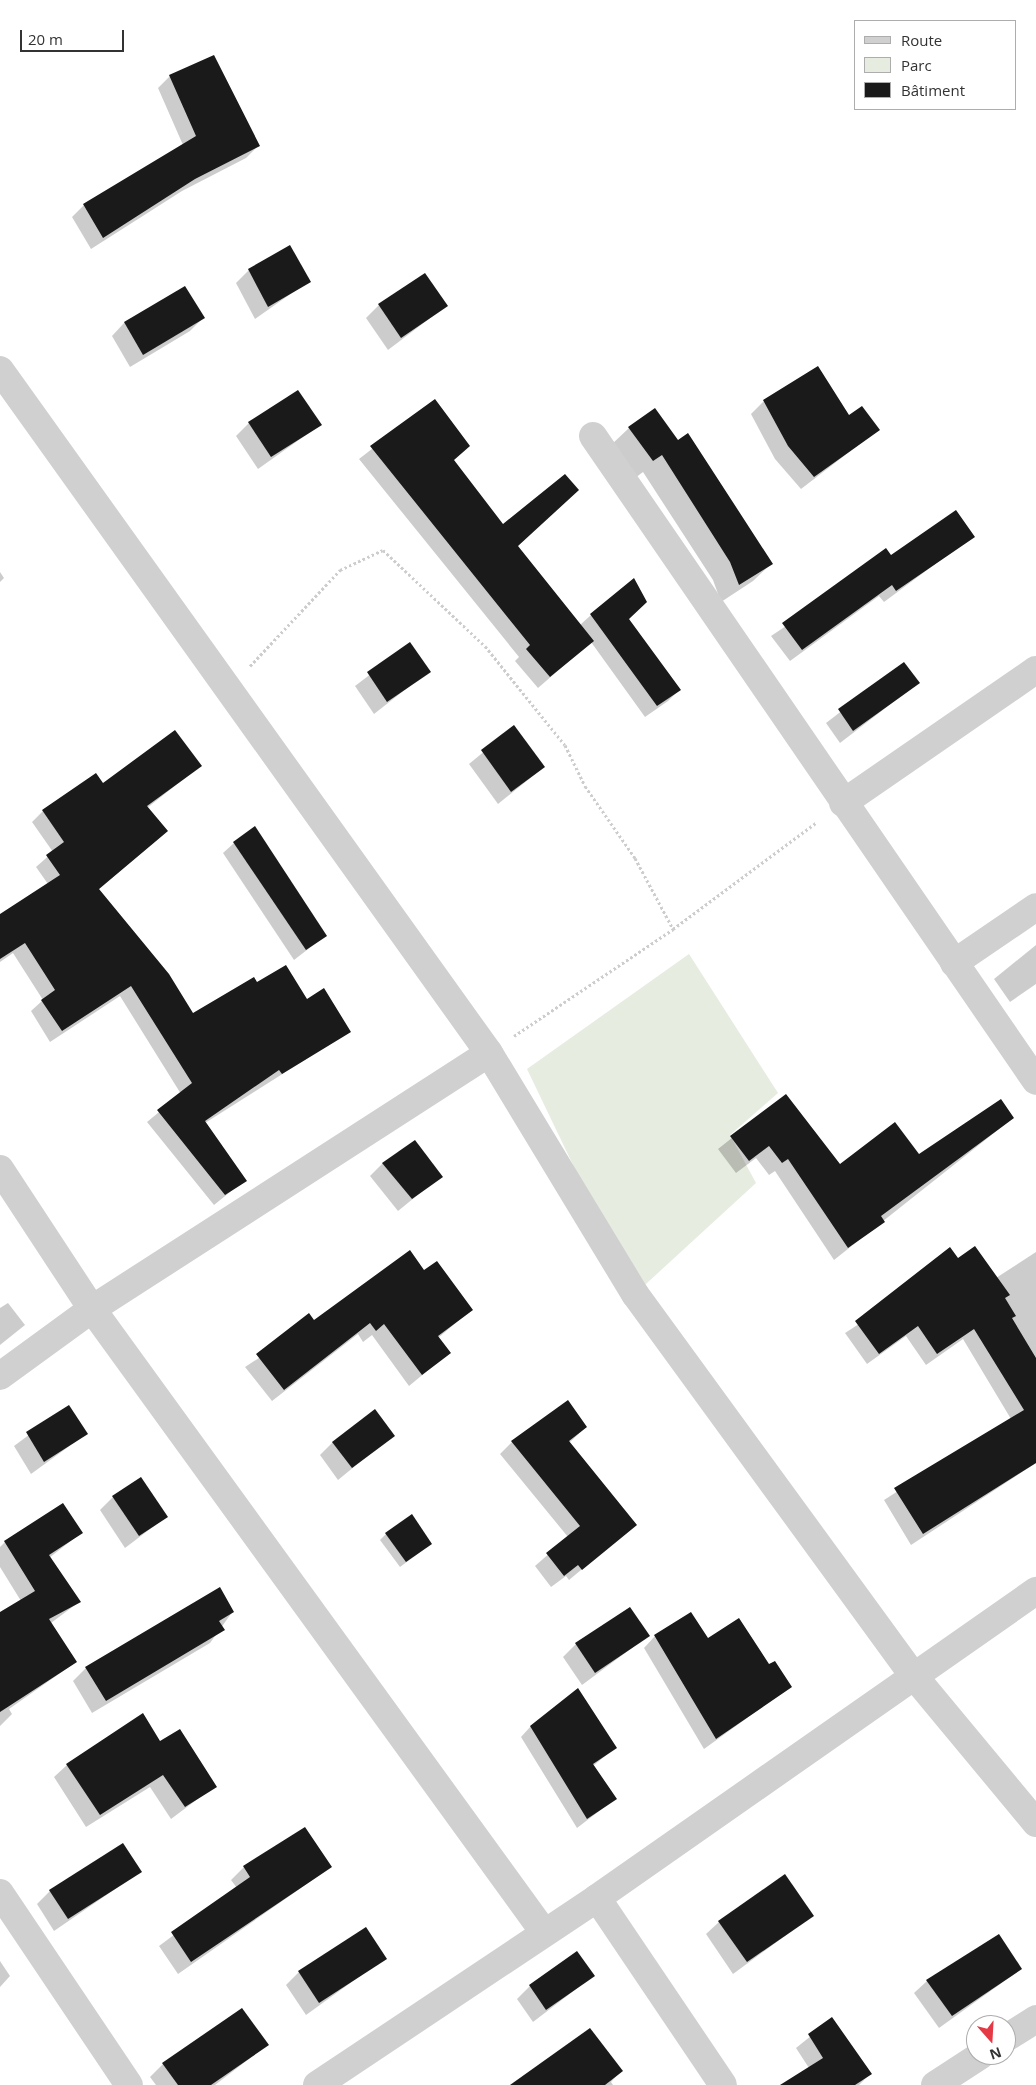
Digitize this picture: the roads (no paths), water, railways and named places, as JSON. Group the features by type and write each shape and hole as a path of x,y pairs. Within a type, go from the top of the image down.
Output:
{"street":[{"path":"0,370 489,1053 635,1294 914,1676 1036,1823"},
{"path":"593,436 843,803 1036,1081"},
{"path":"843,803 1036,670"},
{"path":"954,962 1036,907"},
{"path":"0,1376 92,1309 489,1053"},
{"path":"0,1169 92,1309 543,1931"},
{"path":"317,2085 543,1931 597,1898 1036,1591"},
{"path":"0,1893 129,2085"},
{"path":"597,1898 723,2085"},
{"path":"1016,2031 1036,2018"},
{"path":"935,2085 966,2065"}]}
